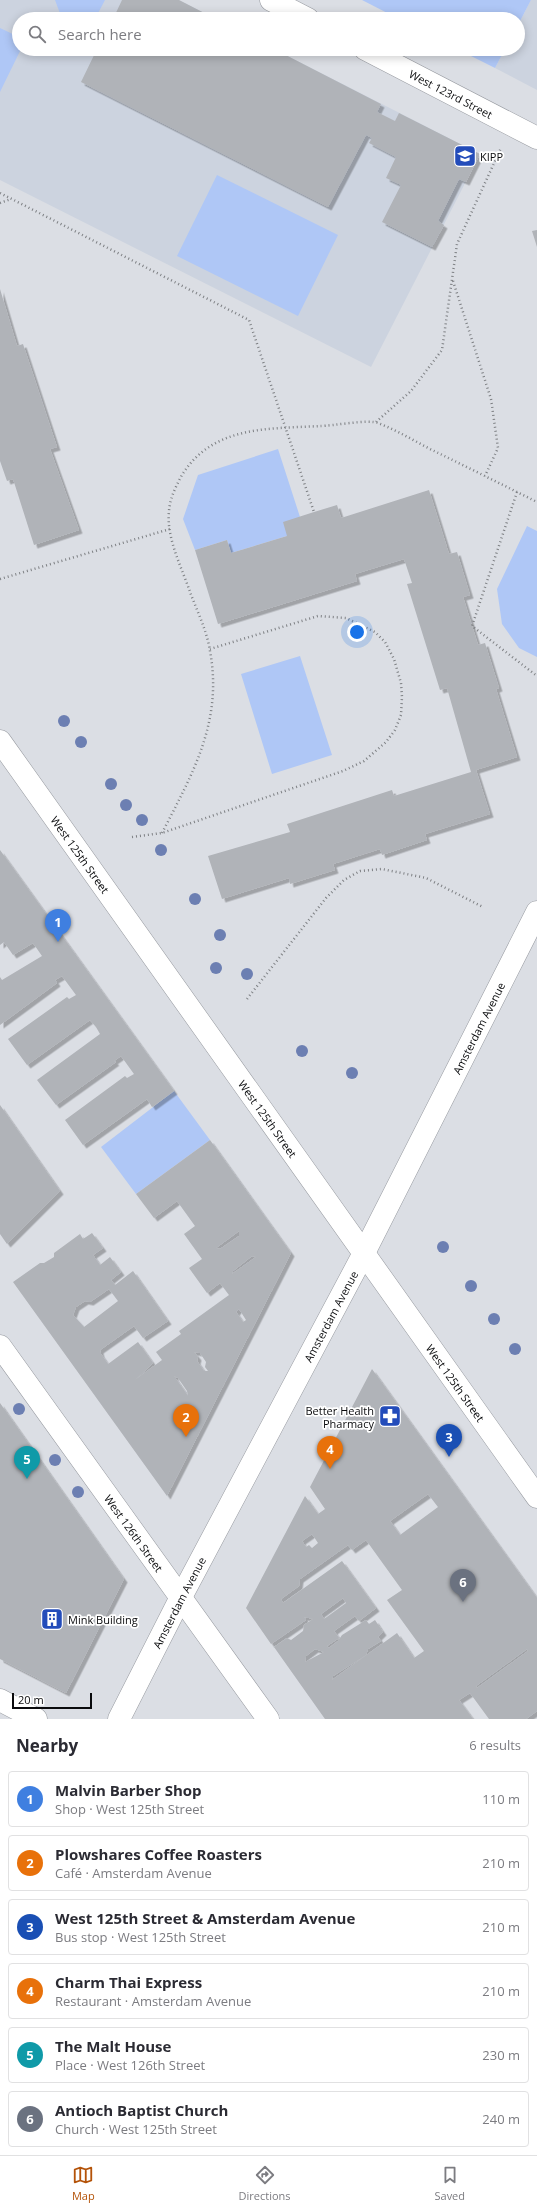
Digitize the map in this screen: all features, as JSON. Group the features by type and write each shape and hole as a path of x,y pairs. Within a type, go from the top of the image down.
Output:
{"main road":[{"path":"271,0 294,12"},
{"name":"West 123rd Street","path":"379,56 537,138"},
{"name":"West 125th Street","path":"0,741 537,1497"},
{"name":"Amsterdam Avenue","path":"119,1719 181,1597 364,1253 537,912"},
{"name":"West 126th Street","path":"0,1346 268,1719"},
{"path":"0,1700 36,1719"}],"path":[{"path":"376,422 411,391 442,350 457,244 501,148"},
{"path":"0,193 249,320 314,512"},
{"path":"0,203 12,199"},
{"path":"453,280 491,399 498,448 485,476"},
{"path":"162,833 199,761 207,735 214,692 210,649 170,529 168,513 171,500 190,463 203,450 224,438 286,427 376,422 537,502"},
{"path":"517,492 472,626 537,676"},
{"path":"0,579 170,529"},
{"path":"132,837 162,833 343,771 364,761 386,742 395,730 401,715 401,683 394,660 385,642 374,632 346,618 318,616 210,649"},
{"path":"247,1000 326,898 344,880 360,871 382,869 426,878 483,907"}],"shaded area":[{"path":"0,0 179,0 202,12 12,12 12,56 288,56 480,154 371,367 0,180"},
{"path":"55,0 105,0 99,12 59,12"},
{"path":"362,0 531,0 525,12 385,12"},
{"path":"531,0 537,0 537,90 495,68 501,56 525,56 525,12"},
{"path":"0,28 12,34 12,56 18,56 0,92"},
{"path":"471,56 501,56 495,68"},
{"path":"217,175 338,235 298,316 177,256"},
{"path":"278,449 300,517 287,536 231,553 227,540 195,550 183,519 198,475"},
{"path":"527,526 537,531 537,657 519,648 502,624 497,589"},
{"path":"300,656 332,755 272,774 241,674"},
{"path":"174,1091 210,1140 136,1194 101,1147"}],"building":[{"path":"122,0 179,0 202,12 116,12"},
{"path":"94,56 288,56 381,104 377,112 395,121 399,113 480,154 466,182 459,179 438,221 444,225 432,247 382,222 401,185 386,178 396,157 369,143 372,138 366,135 328,207 81,82"},
{"path":"537,230 537,247 532,231"},
{"path":"0,289 17,346 23,344 57,447 50,449 79,530 34,545 13,479 7,481 0,461"},
{"path":"429,490 449,554 457,552 470,595 463,597 478,645 485,643 499,688 496,689 517,757 476,770 490,814 425,834 427,840 382,855 380,849 333,864 335,870 290,884 289,878 222,899 208,856 290,832 287,824 392,790 394,796 471,772 447,688 440,690 407,584 412,583 404,559 355,574 357,581 218,624 195,550 227,540 231,553 287,536 283,522 314,512 337,505 341,518"},
{"path":"0,850 174,1091 152,1107 147,1099 83,1145 65,1120 125,1076 127,1078 134,1074 121,1056 114,1061 116,1062 56,1105 37,1080 100,1034 96,1027 90,1020 27,1065 8,1039 67,997 69,999 76,995 62,976 55,980 57,983 0,1025 0,977 2,980 42,956 33,943 13,955 4,942 0,945"},
{"path":"0,1105 60,1191 7,1244 0,1234"},
{"path":"210,1140 291,1253 167,1496 13,1282 40,1263 44,1263 54,1257 54,1253 80,1234 83,1239 92,1233 103,1248 93,1255 100,1265 110,1257 121,1272 111,1280 115,1285 133,1271 168,1321 143,1338 134,1326 100,1350 108,1364 138,1342 153,1363 135,1380 162,1360 156,1352 181,1334 179,1331 229,1295 220,1283 207,1293 189,1268 202,1259 184,1234 195,1226 177,1201 154,1218 136,1194","holes":["239,1231 239,1236 220,1249 216,1248","252,1256 256,1257 232,1274 233,1271","109,1289 118,1301 84,1327 73,1315 76,1307 85,1301 90,1302","239,1309 246,1320 243,1322 236,1312","194,1352 200,1353 206,1362 205,1367 208,1371 204,1371 197,1361 198,1357","174,1376 178,1378 187,1391 188,1396"]},
{"path":"372,1369 537,1598 537,1711 526,1719 489,1719 470,1693 459,1700 473,1719 325,1719 274,1647 287,1638 291,1640 303,1631 304,1625 313,1619 304,1617 306,1620 271,1644 246,1608 305,1496 318,1514 325,1509 310,1487","holes":["428,1494 438,1507 400,1535 390,1521","312,1534 318,1543 312,1548 309,1545 306,1547 302,1541","366,1540 402,1590 387,1600 424,1651 414,1658 397,1633 332,1680 333,1676 366,1655 368,1649 381,1641 378,1637 383,1632 375,1620 369,1624 366,1620 342,1635 338,1641 329,1648 327,1646 339,1638 334,1631 355,1616 359,1621 376,1608 342,1561 283,1603 281,1599 299,1586 300,1579 348,1545 352,1550","343,1598 346,1603 324,1619 321,1614","315,1649 324,1652 305,1662 306,1656","527,1649 528,1651 477,1688 476,1686"]},
{"name":"Mink Building","path":"0,1403 124,1579 66,1693 0,1659"}],"place":[{"name":"KIPP","path":"465,156"},
{"name":"Malvin Barber Shop","path":"58,942"},
{"name":"Better Health Pharmacy","path":"390,1416"},
{"name":"Plowshares Coffee Roasters","path":"186,1437"},
{"name":"West 125th Street & Amsterdam Avenue","path":"449,1457"},
{"name":"Charm Thai Express","path":"330,1469"},
{"name":"The Malt House","path":"27,1479"},
{"name":"Antioch Baptist Church","path":"463,1602"},
{"name":"Mink Building","path":"52,1619"}]}
